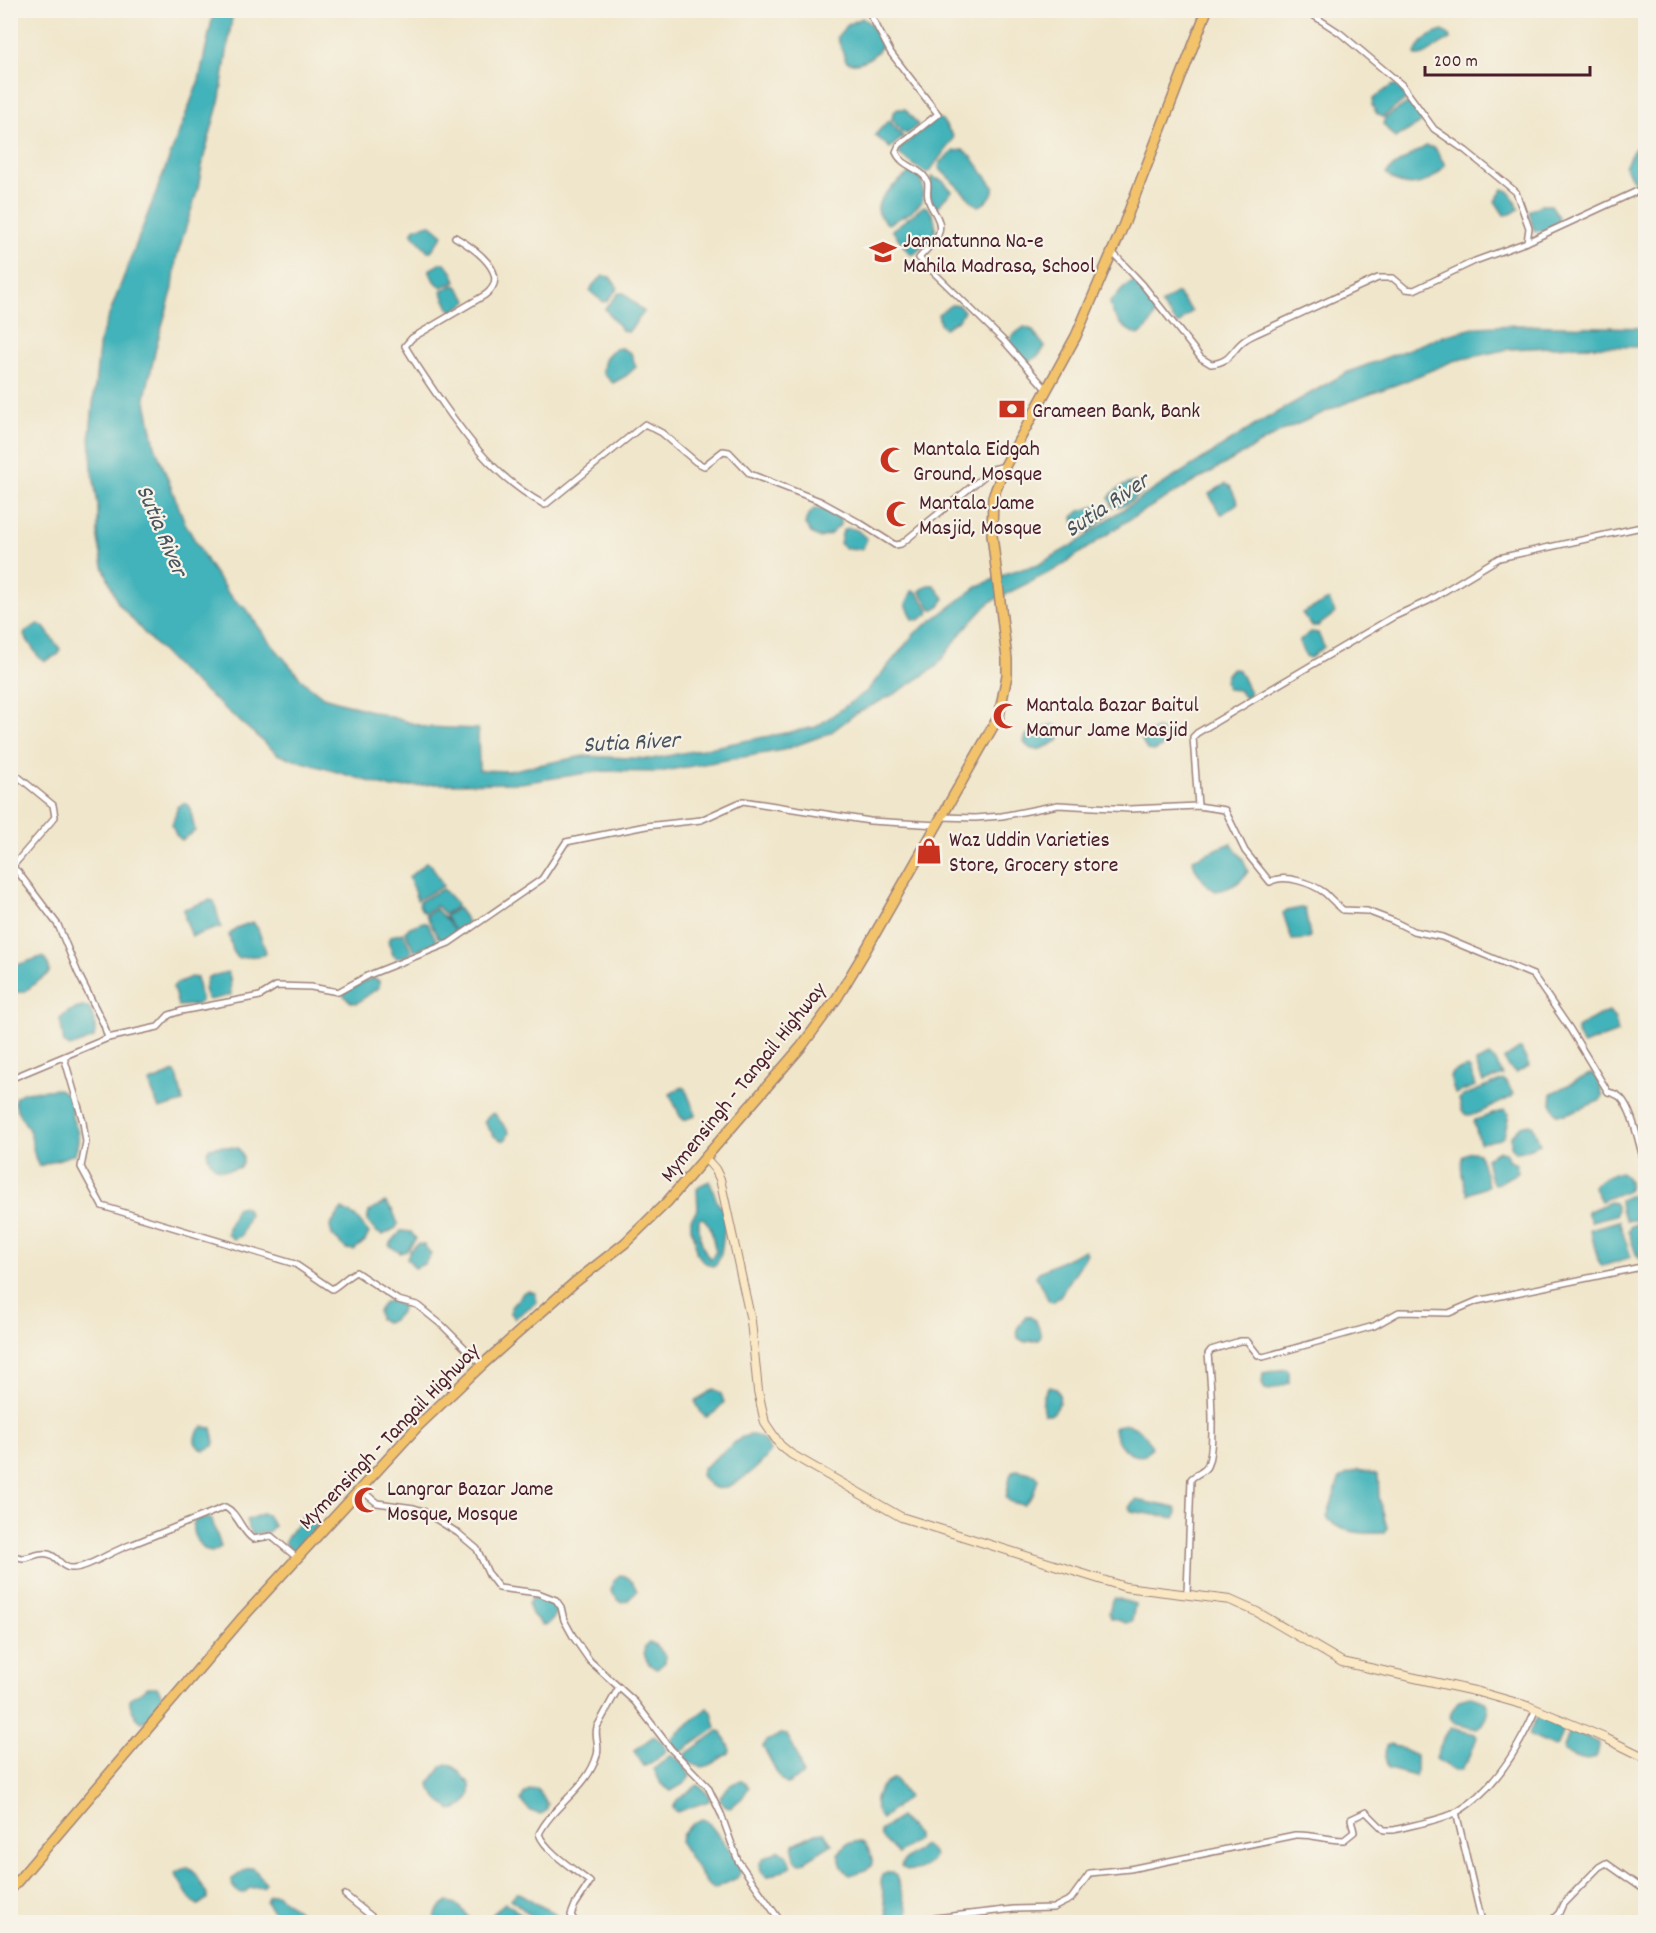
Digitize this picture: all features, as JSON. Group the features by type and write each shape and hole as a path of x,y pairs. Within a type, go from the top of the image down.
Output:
{"highway":[{"name":"Mymensingh - Tangail Highway","path":"10,1890 296,1557 418,1426 482,1365 574,1283 625,1243 667,1202 801,1047 837,998 999,716 1007,675 1006,641 992,535 993,497 1005,466 1076,336 1112,252 1207,10"}],"main road":[{"path":"706,1159 720,1179 751,1321 758,1391 765,1424 780,1445 791,1454 901,1517 1125,1587 1230,1600 1257,1612 1342,1662 1479,1692 1536,1709 1646,1758"}],"street":[{"path":"868,10 891,54 938,114 899,146 896,153 908,166 925,176 929,203 941,224 940,232 919,258 1004,341 1046,388"},
{"path":"1305,10 1348,40 1402,85 1434,129 1466,151 1516,192 1529,228 1527,242"},
{"path":"1112,252 1143,285 1201,358 1211,364 1223,362 1232,356 1244,340 1378,278 1393,278 1406,290 1414,290 1475,261 1527,242 1646,187"},
{"path":"455,237 473,248 492,268 496,280 494,287 485,295 412,338 405,346 474,446 501,475 544,505 645,424 662,433 704,466 723,451 729,452 750,474 820,501 895,545 901,544 993,469 1005,466"},
{"path":"1198,806 1193,737 1197,733 1499,558 1646,526"},
{"path":"10,770 53,805 55,811 55,817 12,867 58,925 108,1038"},
{"path":"10,1079 108,1038 158,1027 169,1015 181,1011 260,996 276,986 310,987 338,992 369,975 449,943 542,879 566,842 645,826 700,820 744,801 870,821 940,821 1002,816 1058,805 1130,809 1198,806 1225,810 1245,851 1270,882 1278,878 1313,886 1343,910 1367,911 1413,931 1442,937 1533,975 1582,1048 1608,1092 1622,1099 1629,1112 1646,1167"},
{"path":"64,1057 83,1122 86,1142 81,1167 102,1206 295,1264 332,1289 356,1272 398,1300 417,1305 443,1326 482,1365"},
{"path":"1187,1594 1191,1479 1206,1468 1210,1458 1212,1433 1208,1353 1211,1350 1247,1341 1258,1355 1263,1357 1374,1326 1399,1312 1449,1313 1477,1301 1646,1266"},
{"path":"360,1489 377,1503 423,1511 458,1533 477,1549 489,1575 499,1588 538,1593 556,1600 561,1606 564,1620 574,1638 590,1661 635,1702 671,1749 708,1787 721,1814 738,1861 781,1923"},
{"path":"10,1555 23,1558 44,1553 51,1554 67,1567 74,1569 225,1507 231,1510 248,1536 253,1539 271,1536 296,1557"},
{"path":"575,1923 571,1915 590,1882 542,1841 539,1834 590,1769 597,1755 595,1734 597,1727 619,1687"},
{"path":"900,1923 949,1920 1014,1909 1053,1908 1071,1899 1089,1873 1130,1869 1294,1835 1317,1835 1327,1839 1344,1840 1354,1832 1351,1819 1366,1812 1384,1830 1394,1830 1456,1812 1479,1795 1497,1776 1515,1752 1536,1709"},
{"path":"1456,1812 1482,1923"},
{"path":"1550,1923 1563,1904 1599,1867 1606,1863 1646,1891"},
{"path":"345,1895 371,1916 375,1923"}],"water":[{"name":"Sutia River","path":"214,11 233,11 220,98 198,188 176,259 173,288 157,343 145,397 155,446 185,523 209,565 230,596 246,609 268,640 304,682 323,697 425,727 478,729 479,770 508,771 584,756 652,759 816,727 867,691 915,633 977,587 1010,572 1038,565 1083,539 1111,517 1262,421 1346,373 1443,336 1478,327 1515,325 1646,328 1645,347 1572,346 1509,349 1453,361 1343,404 1282,431 1133,517 1056,569 990,602 961,633 936,667 896,693 855,714 830,733 783,750 658,772 600,771 521,783 435,784 392,788 279,755 180,670 146,635 118,603 103,566 98,538 98,505 92,468 90,434 100,339 199,80"},
{"path":"862,18 874,30 881,47 865,60 851,63 846,61 837,37 847,25"},
{"path":"1443,31 1449,35 1450,39 1421,56 1416,56 1417,48 1423,41"},
{"path":"1396,85 1407,98 1383,117 1377,114 1372,105 1373,99"},
{"path":"1409,102 1424,119 1395,138 1383,124 1385,118"},
{"path":"898,109 905,109 918,125 907,134 902,132 892,119 893,113"},
{"path":"937,118 942,120 953,139 930,171 925,173 899,154 900,148"},
{"path":"889,120 903,137 890,148 875,135"},
{"path":"1645,138 1645,179 1635,183 1625,166 1633,151"},
{"path":"1426,146 1435,148 1445,165 1433,178 1409,185 1393,180 1386,174 1394,166"},
{"path":"963,150 971,156 993,186 993,192 989,198 978,206 939,168 940,162 954,151"},
{"path":"910,172 919,175 921,179 922,202 910,213 888,224 878,210 879,203 889,190"},
{"path":"931,177 943,181 952,191 935,209 929,194"},
{"path":"1503,189 1509,191 1519,209 1511,214 1504,215 1495,201"},
{"path":"1541,205 1551,205 1559,217 1558,221 1548,229 1535,232 1529,211"},
{"path":"924,206 933,216 934,234 924,246 914,254 910,254 892,230"},
{"path":"430,224 443,235 431,251 428,251 412,234 412,231"},
{"path":"445,263 453,273 456,282 441,287 433,279 429,270"},
{"path":"603,276 610,277 618,288 607,301 603,302 590,291"},
{"path":"1138,281 1155,313 1149,326 1138,335 1119,322 1110,302 1128,284"},
{"path":"453,285 457,286 468,301 453,311 449,308 441,291"},
{"path":"619,293 624,293 644,312 628,332 622,330 605,309"},
{"path":"1177,293 1192,311 1178,325 1161,304"},
{"path":"951,305 959,305 964,311 959,319 945,328 940,324 938,314"},
{"path":"1024,327 1032,330 1045,347 1028,363 1009,341"},
{"path":"621,348 631,353 636,367 613,383 603,373 604,364 607,356 613,350"},
{"path":"1135,482 1144,490 1126,505 1113,507 1109,498 1111,495 1120,487"},
{"path":"1225,484 1230,486 1238,503 1222,514 1209,494"},
{"path":"1096,506 1108,514 1089,532 1081,533 1073,517 1080,511"},
{"path":"814,509 825,510 834,515 840,519 840,525 829,535 820,538 811,533 805,524 807,517"},
{"path":"849,528 857,530 867,539 863,548 850,549 840,543 843,530"},
{"path":"928,585 934,585 944,598 941,605 932,610 920,591"},
{"path":"912,591 917,592 929,610 928,614 919,620 913,619 906,604"},
{"path":"1329,600 1335,613 1318,626 1312,626 1302,613"},
{"path":"38,624 43,626 60,649 59,654 45,661 40,659 24,635 26,631"},
{"path":"1311,632 1318,633 1324,647 1310,658 1306,656 1299,641"},
{"path":"1233,669 1239,670 1251,695 1245,698 1239,690 1227,689 1226,678"},
{"path":"1052,724 1057,726 1061,734 1059,740 1036,750 1024,742 1026,735"},
{"path":"1156,729 1161,730 1170,740 1169,743 1154,751 1147,750 1141,738"},
{"path":"185,803 190,807 195,831 182,840 176,835 172,825 178,806"},
{"path":"1231,843 1243,859 1248,871 1234,885 1216,891 1201,878 1193,859"},
{"path":"427,862 432,866 443,886 417,900 409,877"},
{"path":"443,889 457,904 456,907 445,914 437,906 425,913 421,909 420,901"},
{"path":"210,900 214,901 221,927 192,936 184,909"},
{"path":"458,908 468,922 458,931 454,929 455,934 442,940 426,915 436,909 453,928 445,916"},
{"path":"1305,909 1310,936 1308,939 1292,940 1283,913"},
{"path":"253,922 258,929 266,952 263,955 238,958 233,951 229,935 236,928"},
{"path":"423,922 428,924 437,942 415,951 405,932 410,927"},
{"path":"403,933 412,952 397,958 393,955 388,941 392,936"},
{"path":"41,957 48,966 49,973 24,992 15,992 11,987 11,967"},
{"path":"227,972 230,977 231,995 210,1000 207,998 204,989 208,977"},
{"path":"191,977 197,978 201,1001 196,1005 178,1006 173,987"},
{"path":"372,978 379,981 379,987 357,1003 351,1002 343,995 346,991"},
{"path":"88,1007 92,1014 95,1022 94,1038 70,1047 64,1043 60,1019 68,1012"},
{"path":"1609,1012 1615,1019 1618,1032 1583,1045 1577,1028"},
{"path":"1519,1049 1529,1066 1516,1073 1507,1066 1504,1059"},
{"path":"1489,1056 1495,1060 1503,1075 1483,1082 1476,1062"},
{"path":"1467,1067 1470,1069 1475,1086 1455,1094 1450,1076 1453,1072"},
{"path":"175,1072 183,1102 159,1109 150,1082"},
{"path":"1592,1073 1598,1079 1603,1097 1599,1101 1566,1114 1557,1114 1551,1103 1552,1093"},
{"path":"1503,1080 1513,1094 1512,1097 1476,1114 1467,1115 1462,1111 1459,1099"},
{"path":"682,1087 685,1088 696,1115 684,1120 670,1094"},
{"path":"58,1089 68,1096 71,1103 72,1118 78,1136 77,1148 75,1154 39,1166 30,1133 16,1108 15,1098 24,1092"},
{"path":"1504,1110 1509,1114 1504,1136 1480,1143 1475,1120"},
{"path":"494,1113 509,1132 503,1141 495,1137 484,1122"},
{"path":"1530,1124 1540,1144 1516,1152 1511,1146 1511,1136 1521,1126"},
{"path":"221,1146 238,1148 243,1158 240,1167 223,1170 214,1166 207,1151 210,1148"},
{"path":"1499,1151 1506,1152 1508,1160 1516,1164 1518,1172 1494,1184 1486,1158"},
{"path":"1471,1152 1479,1153 1488,1185 1468,1194 1461,1164 1463,1155"},
{"path":"1620,1172 1628,1180 1628,1190 1601,1201 1593,1186 1605,1177"},
{"path":"710,1181 717,1202 724,1211 725,1226 721,1253 716,1265 712,1266 704,1262 696,1252 695,1238 691,1229 691,1219 698,1209 697,1189","holes":["703,1218 710,1226 716,1252 710,1259 701,1240 699,1219"]},
{"path":"1645,1188 1645,1218 1627,1221 1621,1210 1620,1200"},
{"path":"385,1202 393,1211 398,1224 396,1228 383,1235 376,1232 367,1221 369,1212"},
{"path":"1610,1202 1615,1203 1617,1207 1616,1215 1591,1221 1587,1212"},
{"path":"242,1206 249,1214 241,1236 233,1239 227,1234 228,1228 236,1208"},
{"path":"342,1209 355,1216 369,1233 365,1241 354,1250 346,1249 332,1235 330,1226"},
{"path":"1645,1220 1645,1260 1642,1261 1636,1254 1628,1231 1631,1226"},
{"path":"1619,1221 1631,1257 1602,1266 1598,1260 1590,1229"},
{"path":"401,1231 411,1232 416,1239 406,1251 400,1253 389,1245"},
{"path":"418,1244 424,1245 431,1254 424,1264 415,1268 407,1258 410,1250"},
{"path":"1085,1250 1087,1253 1084,1259 1060,1296 1053,1302 1049,1301 1036,1276 1039,1272"},
{"path":"524,1292 535,1293 537,1302 515,1318 511,1313 511,1307"},
{"path":"391,1301 402,1306 402,1310 387,1323 379,1319 378,1311 385,1302"},
{"path":"1026,1316 1033,1318 1036,1323 1041,1336 1039,1340 1025,1342 1018,1338 1017,1329"},
{"path":"1286,1369 1289,1372 1289,1383 1270,1390 1265,1389 1262,1384 1263,1373"},
{"path":"1049,1386 1057,1390 1060,1398 1052,1414 1044,1414 1043,1399"},
{"path":"714,1389 721,1394 724,1402 714,1413 706,1417 695,1401"},
{"path":"1127,1424 1145,1435 1150,1442 1152,1447 1145,1455 1134,1455 1124,1449 1117,1440 1114,1429 1116,1426"},
{"path":"203,1427 212,1428 215,1442 214,1446 204,1450 195,1442 195,1436"},
{"path":"751,1435 763,1440 770,1451 761,1463 746,1476 729,1486 715,1488 705,1481 701,1475 703,1468 742,1437"},
{"path":"1358,1470 1378,1474 1379,1498 1387,1528 1384,1533 1345,1530 1332,1523 1327,1517 1339,1480"},
{"path":"1013,1471 1035,1474 1038,1479 1033,1495 1024,1505 1011,1502 1006,1498 1010,1476"},
{"path":"1136,1500 1175,1508 1177,1512 1175,1518 1131,1511 1129,1507"},
{"path":"262,1514 267,1515 274,1526 268,1532 253,1534 248,1528 247,1520"},
{"path":"303,1516 311,1517 317,1528 297,1549 290,1550 285,1542"},
{"path":"200,1518 212,1520 221,1547 212,1552 200,1545 193,1531 194,1522"},
{"path":"620,1575 630,1580 637,1591 627,1601 620,1602 611,1591 613,1581"},
{"path":"532,1598 545,1600 553,1606 555,1614 547,1625 542,1625 532,1614 528,1603"},
{"path":"1115,1598 1135,1604 1132,1621 1126,1623 1111,1618 1109,1613 1112,1600"},
{"path":"649,1642 666,1656 665,1662 657,1669 651,1666 645,1657 645,1646"},
{"path":"148,1687 157,1687 162,1696 152,1714 142,1722 133,1712 130,1699"},
{"path":"1471,1697 1485,1702 1488,1706 1485,1719 1477,1729 1455,1724 1450,1717 1459,1700"},
{"path":"707,1708 712,1712 716,1728 681,1752 673,1745 671,1739"},
{"path":"1542,1715 1565,1724 1557,1746 1554,1747 1528,1735 1536,1719"},
{"path":"1451,1728 1475,1734 1477,1737 1470,1756 1461,1770 1454,1770 1436,1759 1444,1736"},
{"path":"1569,1730 1574,1730 1599,1743 1595,1756 1586,1760 1564,1751"},
{"path":"718,1731 722,1732 730,1750 729,1753 703,1767 685,1759 686,1754"},
{"path":"781,1734 787,1735 797,1755 803,1775 787,1784 781,1780 763,1746 767,1741"},
{"path":"654,1736 667,1750 652,1763 644,1766 634,1751"},
{"path":"1390,1743 1416,1755 1415,1776 1388,1769 1385,1757 1386,1745"},
{"path":"671,1755 683,1763 690,1776 685,1783 671,1791 661,1784 654,1769"},
{"path":"447,1764 454,1767 470,1784 469,1798 464,1805 451,1810 430,1789 429,1784 442,1766"},
{"path":"895,1779 908,1797 882,1819 876,1808 876,1797 882,1786"},
{"path":"742,1781 749,1787 742,1798 730,1808 722,1803 720,1798 726,1789"},
{"path":"698,1785 710,1796 709,1801 677,1812 673,1808 677,1800"},
{"path":"537,1789 548,1804 546,1811 540,1815 529,1810 521,1800 527,1792"},
{"path":"900,1817 917,1835 917,1839 898,1854 881,1837 880,1831"},
{"path":"702,1819 707,1821 730,1850 741,1871 737,1878 714,1889 707,1884 680,1842 688,1828"},
{"path":"824,1832 832,1844 802,1863 796,1862 794,1844 816,1833"},
{"path":"859,1841 867,1846 872,1857 871,1866 849,1875 842,1867 838,1854 846,1844"},
{"path":"923,1845 932,1851 934,1856 928,1864 915,1870 901,1866 903,1862"},
{"path":"780,1850 787,1855 791,1867 767,1877 761,1871 760,1863 764,1858"},
{"path":"188,1867 196,1874 207,1895 207,1899 198,1905 190,1899 175,1873"},
{"path":"248,1868 253,1868 266,1883 263,1887 250,1888 241,1893 235,1889 231,1880"},
{"path":"889,1872 896,1876 908,1910 908,1919 892,1921 888,1918 881,1883 882,1875"},
{"path":"516,1893 568,1922 538,1922 511,1899"},
{"path":"276,1894 312,1922 281,1922 266,1902 268,1896"},
{"path":"448,1902 461,1908 470,1918 470,1922 435,1922 438,1910"},
{"path":"505,1903 511,1906 529,1922 484,1922"}],"place":[{"name":"Jannatunna Na-e Mahila Madrasa, School","path":"883,252"},
{"name":"Grameen Bank, Bank","path":"1012,409"},
{"name":"Mantala Eidgah Ground, Mosque","path":"893,460"},
{"name":"Mantala Jame Masjid, Mosque","path":"899,514"},
{"name":"Mantala Bazar Baitul Mamur Jame Masjid","path":"1006,716"},
{"name":"Waz Uddin Varieties Store, Grocery store","path":"929,851"},
{"name":"Langrar Bazar Jame Mosque, Mosque","path":"367,1500"}]}
